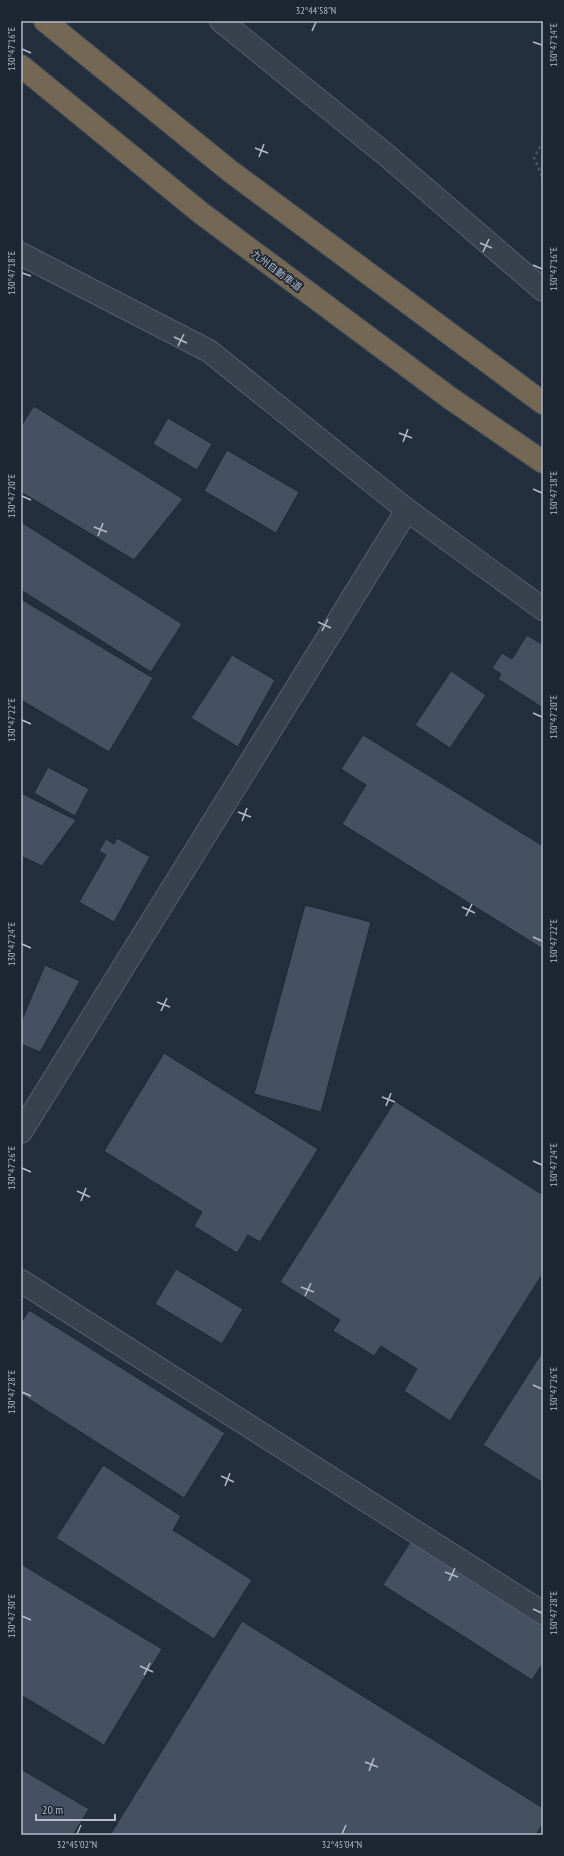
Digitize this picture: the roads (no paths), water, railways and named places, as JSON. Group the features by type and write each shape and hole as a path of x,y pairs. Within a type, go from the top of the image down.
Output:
{"highway":[{"path":"45,21 230,171 543,403"},
{"name":"九州自動車道","path":"21,66 201,213 450,398 543,462"}],"street":[{"path":"221,21 385,154 543,290"},
{"path":"21,254 209,351 407,510 543,609"},
{"path":"21,1132 407,510"},
{"path":"21,1281 543,1613"}]}
